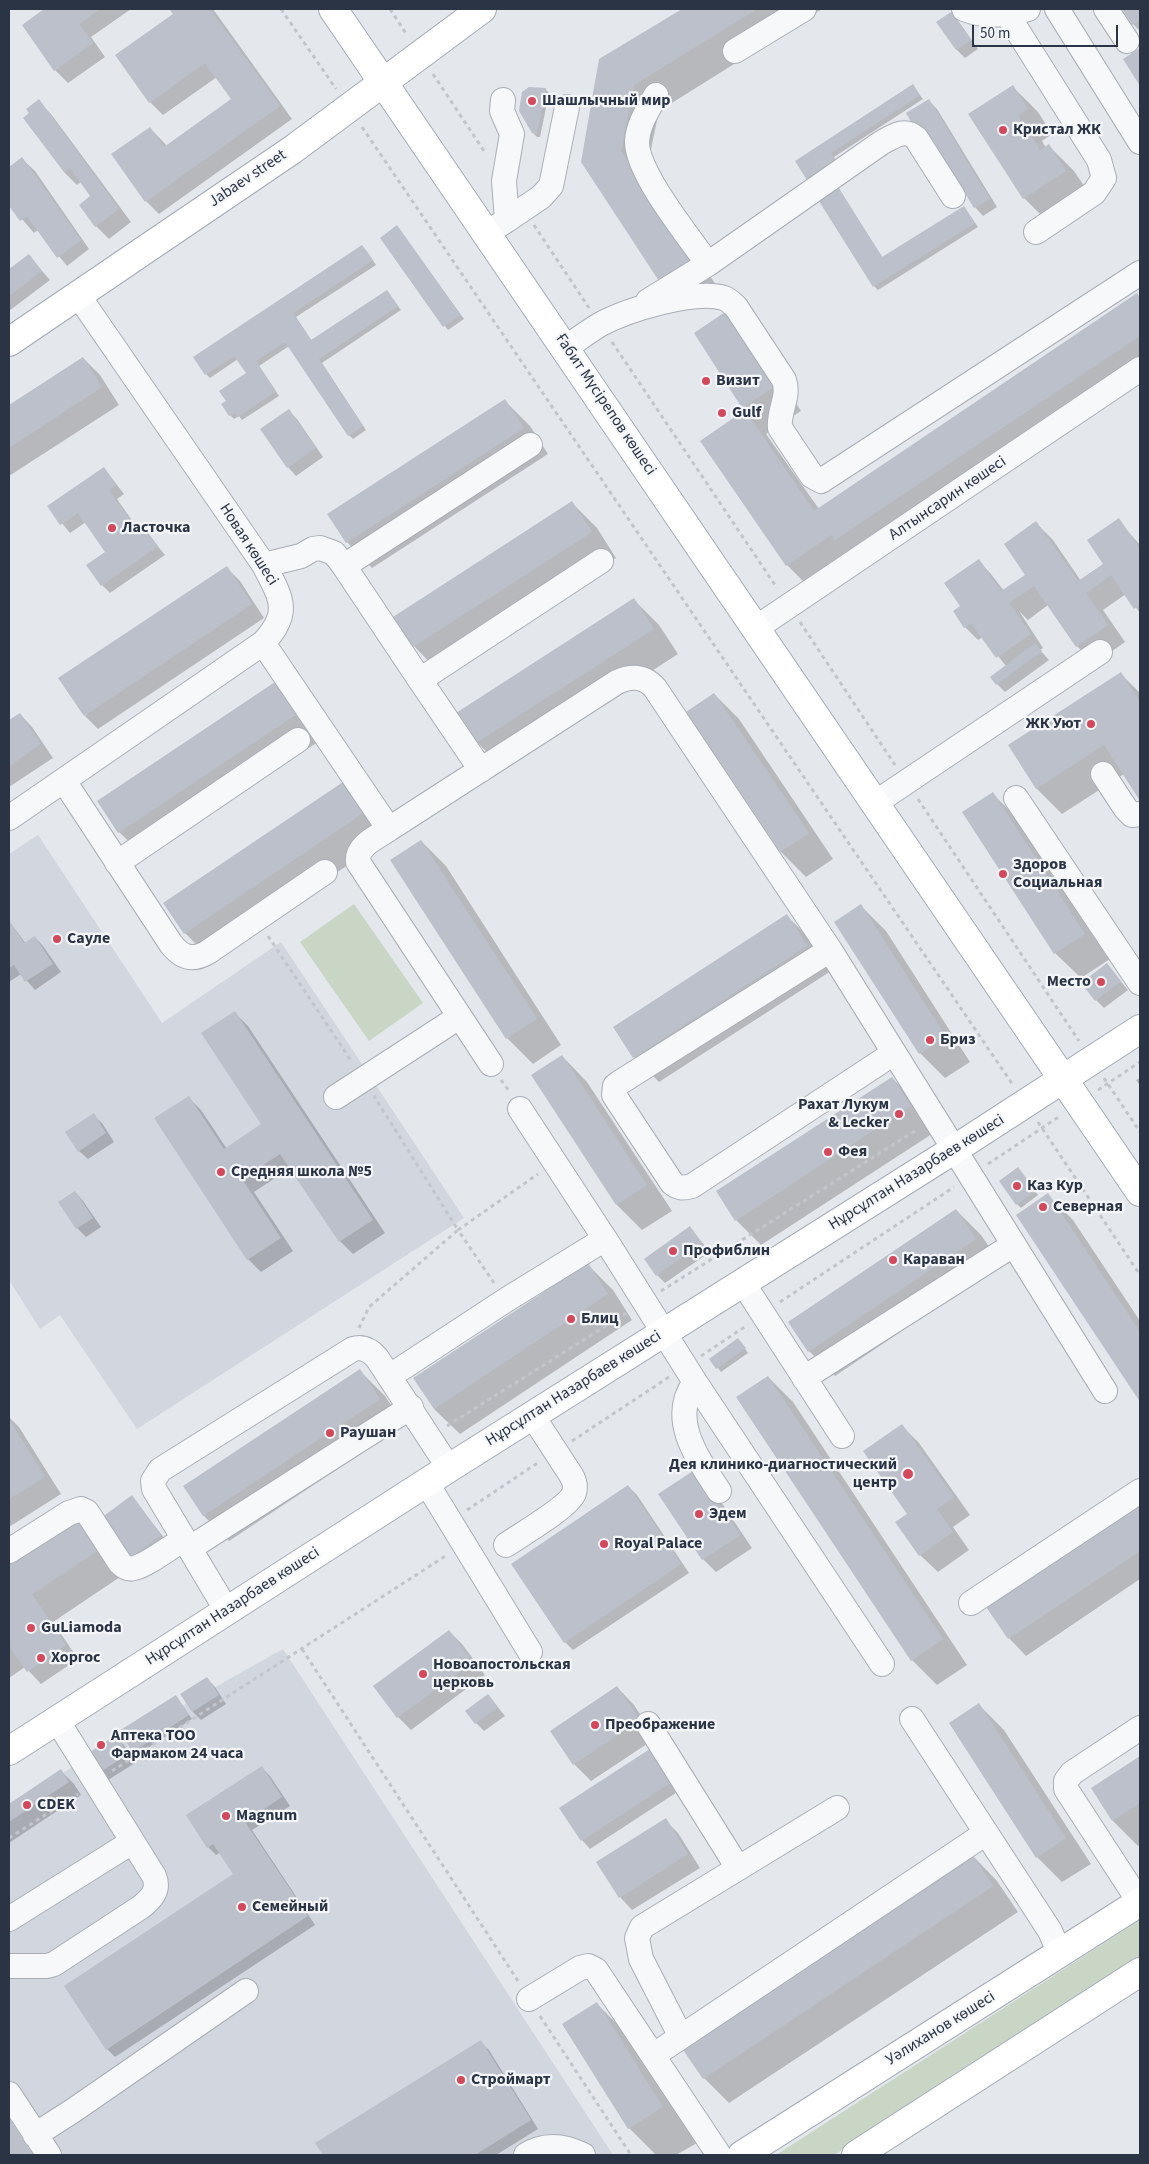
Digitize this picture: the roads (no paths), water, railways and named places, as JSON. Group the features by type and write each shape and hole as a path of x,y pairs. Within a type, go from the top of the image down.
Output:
{"main road":[{"name":"Ғабит Мүсірепов көшесі","path":"333,9 384,82 506,221 566,348 1062,1080"},
{"name":"Jabaev street","path":"9,342 292,150 482,9"},
{"name":"Нұрсұлтан Назарбаев көшесі","path":"9,1751 426,1482 955,1149 1140,1030"},
{"path":"1062,1080 1140,1192"},
{"name":"Уәлиханов көшесі","path":"742,2155 1140,1902"},
{"path":"856,2155 1140,1972"}],"street":[{"path":"735,52 804,9"},
{"path":"964,9 994,15 1018,11 1099,160 1104,178 1094,193 1036,232"},
{"path":"1057,9 1140,142"},
{"path":"1106,9 1127,41"},
{"path":"656,95 638,131 638,155 662,198 708,264"},
{"path":"503,100 502,111 512,134 504,181 506,221"},
{"path":"506,221 541,198 551,186 568,107"},
{"path":"566,348 600,324 636,308 708,264 881,143 899,134 910,134 916,138 953,196"},
{"path":"636,308 694,297 715,297 731,302 784,380 787,392 779,422 780,428 812,476 821,481 1140,273"},
{"name":"Новая көшесі","path":"9,818 262,643 278,623 282,612 279,594 264,565 78,295"},
{"name":"Алтынсарин көшесі","path":"756,628 1140,370"},
{"path":"344,566 530,445"},
{"path":"264,565 301,556 313,549 320,548 334,553 481,770"},
{"path":"420,680 601,561"},
{"path":"262,643 389,829"},
{"path":"875,802 1100,652"},
{"path":"491,1064 358,862 357,856 362,847 617,682 632,676 646,680 655,688 830,950 1105,1391"},
{"path":"117,863 298,740"},
{"path":"1103,774 1126,809 1132,815 1140,814"},
{"path":"64,781 171,944 182,956 193,958 203,955 325,872"},
{"path":"1016,798 1140,983"},
{"path":"830,950 619,1083 615,1086 614,1096 672,1183 678,1188 684,1188 692,1186 894,1053"},
{"path":"336,1097 459,1017"},
{"path":"520,1109 696,1382 882,1664"},
{"path":"390,1376 506,1300 605,1239"},
{"path":"804,1378 1013,1245"},
{"path":"743,1283 842,1436"},
{"path":"227,1611 154,1489 153,1481 160,1470 348,1351 358,1347 374,1354 411,1407 449,1468"},
{"path":"696,1382 686,1398 684,1418 686,1431 696,1456 719,1491"},
{"path":"9,1551 76,1510 87,1512 120,1563 126,1568 134,1569 187,1543 411,1407"},
{"path":"506,1545 564,1506 573,1494 574,1480 571,1474 532,1415"},
{"path":"426,1482 530,1652"},
{"path":"971,1604 1140,1491"},
{"path":"912,1719 1050,1931 1060,1954"},
{"path":"9,1966 46,1966 54,1964 148,1901 156,1888 156,1881 57,1720"},
{"path":"648,1724 738,1868"},
{"path":"1140,1728 1072,1773 1066,1781 1066,1789 1140,1902"},
{"path":"681,2037 641,1958 637,1946 638,1932 646,1923 837,1808"},
{"path":"654,2055 986,1833"},
{"path":"9,1919 132,1842"},
{"path":"529,1999 584,1966 592,1968 600,1974 720,2155"},
{"path":"36,2135 246,1991"},
{"path":"9,2094 49,2155"},
{"path":"526,2155 547,2146 572,2150 583,2155"}],"place":[{"name":"Шашлычный мир","path":"532,101"},
{"name":"Кристал ЖК","path":"1003,130"},
{"name":"Визит","path":"706,381"},
{"name":"Gulf","path":"722,413"},
{"name":"Ласточка","path":"112,528"},
{"name":"ЖК Уют","path":"1091,724"},
{"name":"Здоров Социальная","path":"1003,874"},
{"name":"Сауле","path":"57,939"},
{"name":"Место","path":"1101,982"},
{"name":"Бриз","path":"930,1040"},
{"name":"Рахат Лукум & Lecker","path":"899,1114"},
{"name":"Фея","path":"828,1152"},
{"name":"Средняя школа №5","path":"221,1172"},
{"name":"Каз Кур","path":"1017,1186"},
{"name":"Северная","path":"1043,1207"},
{"name":"Профиблин","path":"673,1251"},
{"name":"Караван","path":"893,1260"},
{"name":"Блиц","path":"571,1319"},
{"name":"Раушан","path":"330,1433"},
{"name":"Дея клинико-диагностический центр","path":"908,1474"},
{"name":"Эдем","path":"699,1514"},
{"name":"Royal Palace","path":"604,1544"},
{"name":"GuLiamoda","path":"31,1628"},
{"name":"Хоргос","path":"41,1658"},
{"name":"Новоапостольская церковь","path":"423,1674"},
{"name":"Преображение","path":"595,1725"},
{"name":"Аптека ТОО Фармаком 24 часа","path":"101,1745"},
{"name":"CDEK","path":"27,1805"},
{"name":"Magnum","path":"226,1816"},
{"name":"Семейный","path":"242,1907"},
{"name":"Строймарт","path":"461,2080"}]}
